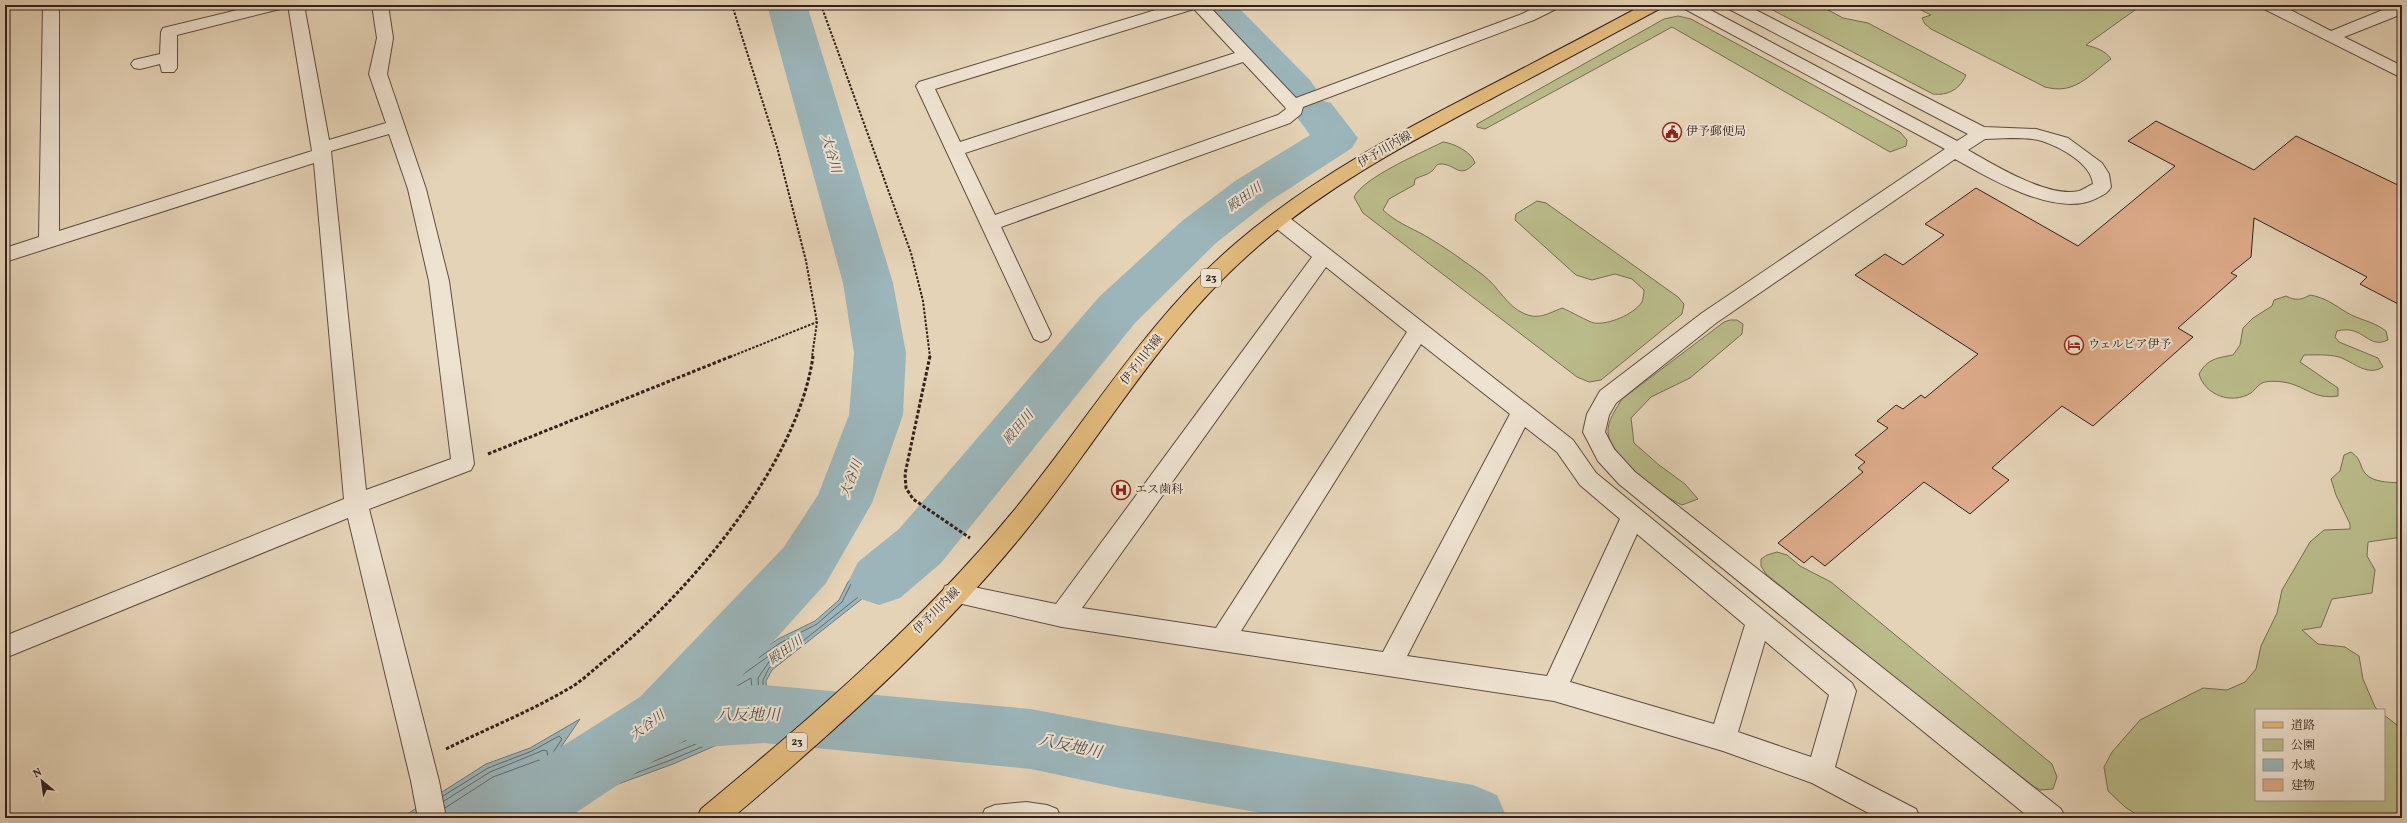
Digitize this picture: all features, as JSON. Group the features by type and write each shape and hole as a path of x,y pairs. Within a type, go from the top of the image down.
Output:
{"main road":[{"name":"伊予川内線","path":"716,813 873,676 993,553 1051,481 1178,312 1214,274 1279,220 1321,189 1386,149 1655,5"}],"street":[{"path":"49,241 51,5"},
{"path":"140,64 168,62 169,32 278,5"},
{"path":"296,5 321,151 356,504 423,771 432,818"},
{"path":"5,647 356,504 463,464 439,281 417,189 378,74 385,38 380,5"},
{"path":"1041,334 925,86 1189,5"},
{"path":"990,224 1284,119 1295,110 1293,104 1199,5"},
{"path":"1293,104 1528,17 1552,5"},
{"path":"1689,5 1957,150 2012,183 2030,190 2067,198 2082,197 2102,187 2102,180 2091,163 2070,146 2055,138 2025,132 1981,134 1733,5"},
{"path":"2268,5 2402,73"},
{"path":"2330,37 2402,8"},
{"path":"955,150 1246,55"},
{"path":"5,256 396,126"},
{"path":"1981,134 1709,318 1608,397 1598,414 1594,432 1606,456 1627,478 2051,818"},
{"path":"1279,220 1565,446 1588,479 1843,691 1820,773"},
{"path":"1062,616 1324,255"},
{"path":"1221,641 1419,330"},
{"path":"1389,665 1522,412"},
{"path":"1554,689 1633,517"},
{"path":"954,593 1062,616 1221,641 1554,689 1723,739 1820,773 1906,818"},
{"path":"1723,739 1759,620"},
{"path":"995,818 1026,815 1047,818"}],"path":[{"path":"423,771 569,689 623,646 679,592 731,528 765,478 794,424 810,376 817,322 806,261 777,147 732,5"},
{"path":"821,5 910,253 923,301 930,357 905,474 906,488 913,499 993,553"},
{"path":"463,464 817,322"}],"green space":[{"path":"1763,5 1819,5 1843,18 1868,23 1966,75 1957,88 1944,94 1933,94"},
{"path":"1911,5 2142,5 2086,45 2103,51 2111,59 2081,82 2073,86 2056,89 2045,87 1931,29 1925,24 1922,18 1931,15"},
{"path":"1678,16 1691,19 1900,132 1907,140 1906,146 1890,152 1672,27 1485,129 1477,127 1477,124 1664,19"},
{"path":"1443,142 1452,144 1462,149 1470,155 1475,163 1470,168 1461,171 1441,164 1436,166 1430,172 1415,179 1414,185 1389,199 1383,210 1398,221 1424,235 1462,259 1483,275 1519,311 1530,316 1539,316 1562,308 1594,323 1613,321 1627,315 1638,307 1642,302 1644,290 1632,279 1615,274 1592,280 1576,275 1515,220 1516,214 1537,201 1546,203 1678,297 1684,304 1682,314 1601,380 1589,382 1577,377 1363,213 1354,197 1360,189 1394,166"},
{"path":"2310,295 2325,300 2351,315 2376,325 2386,331 2388,340 2381,342 2375,342 2359,333 2346,330 2337,331 2335,337 2339,342 2378,358 2383,367 2377,370 2366,370 2345,359 2335,356 2304,355 2300,362 2338,388 2338,396 2322,396 2297,386 2279,381 2269,381 2263,383 2251,393 2235,398 2220,396 2207,388 2199,374 2202,369 2213,360 2233,355 2240,345 2243,328 2253,318 2272,306 2274,300 2286,296 2293,299 2298,299"},
{"path":"1737,320 1743,324 1742,334 1690,378 1651,397 1631,418 1634,443 1659,465 1685,484 1698,499 1682,505 1650,485 1627,464 1611,443 1608,433 1609,424 1612,415 1622,399 1724,322"},
{"path":"2351,452 2357,457 2365,473 2369,477 2379,481 2402,483 2402,537 2368,542 2367,556 2375,570 2372,593 2332,599 2321,627 2302,630 2318,644 2345,647 2359,656 2363,679 2377,709 2255,709 2255,801 2385,801 2385,716 2402,729 2402,818 2142,818 2125,807 2108,791 2104,767 2112,752 2140,720 2203,688 2227,690 2245,682 2256,669 2261,646 2277,613 2282,590 2310,542 2324,530 2350,529 2350,524 2336,495 2331,479 2340,471 2344,455"},
{"path":"1777,552 1787,555 1800,566 1831,582 2052,764 2057,777 2053,789 2040,790 2014,775 1766,574 1761,566 1761,559 1767,555"}],"water":[{"path":"928,527 940,534 925,549 772,670 766,681 767,693 778,700 797,700 768,723 673,764 610,787 552,803 514,818 401,818 486,764 530,748 580,719 555,756 566,753 603,732 702,689 726,676 778,639 815,621 839,600 848,582 860,568 868,579 907,548"}],"building":[{"name":"ウェルピア伊予","path":"2156,121 2254,170 2296,136 2402,187 2402,306 2360,284 2367,277 2254,218 2251,257 2231,273 2237,276 2178,328 2193,337 2093,426 2062,406 1992,468 2009,480 1970,514 1924,482 1825,566 1812,556 1804,563 1778,543 1863,472 1858,468 1865,462 1855,455 1888,428 1877,421 1896,405 1903,409 1921,395 1925,398 1978,354 1855,275 1885,254 1903,265 1944,235 1925,224 1976,188 2078,246 2175,166 2128,141"}],"waterway":[{"name":"大谷川","path":"509,818 663,718 805,565 843,503 876,415 880,353 868,283 787,5"},
{"name":"殿田川","path":"1214,5 1295,89"},
{"name":"殿田川","path":"879,580 920,546 1117,310 1199,232 1251,192 1336,138 1316,113"},
{"name":"八反地川","path":"703,717 764,714 1031,739 1120,757 1473,818"}],"place":[{"name":"伊予郵便局","path":"1672,132"},
{"name":"ウェルピア伊予","path":"2074,345"},
{"name":"エス歯科","path":"1121,490"}]}
